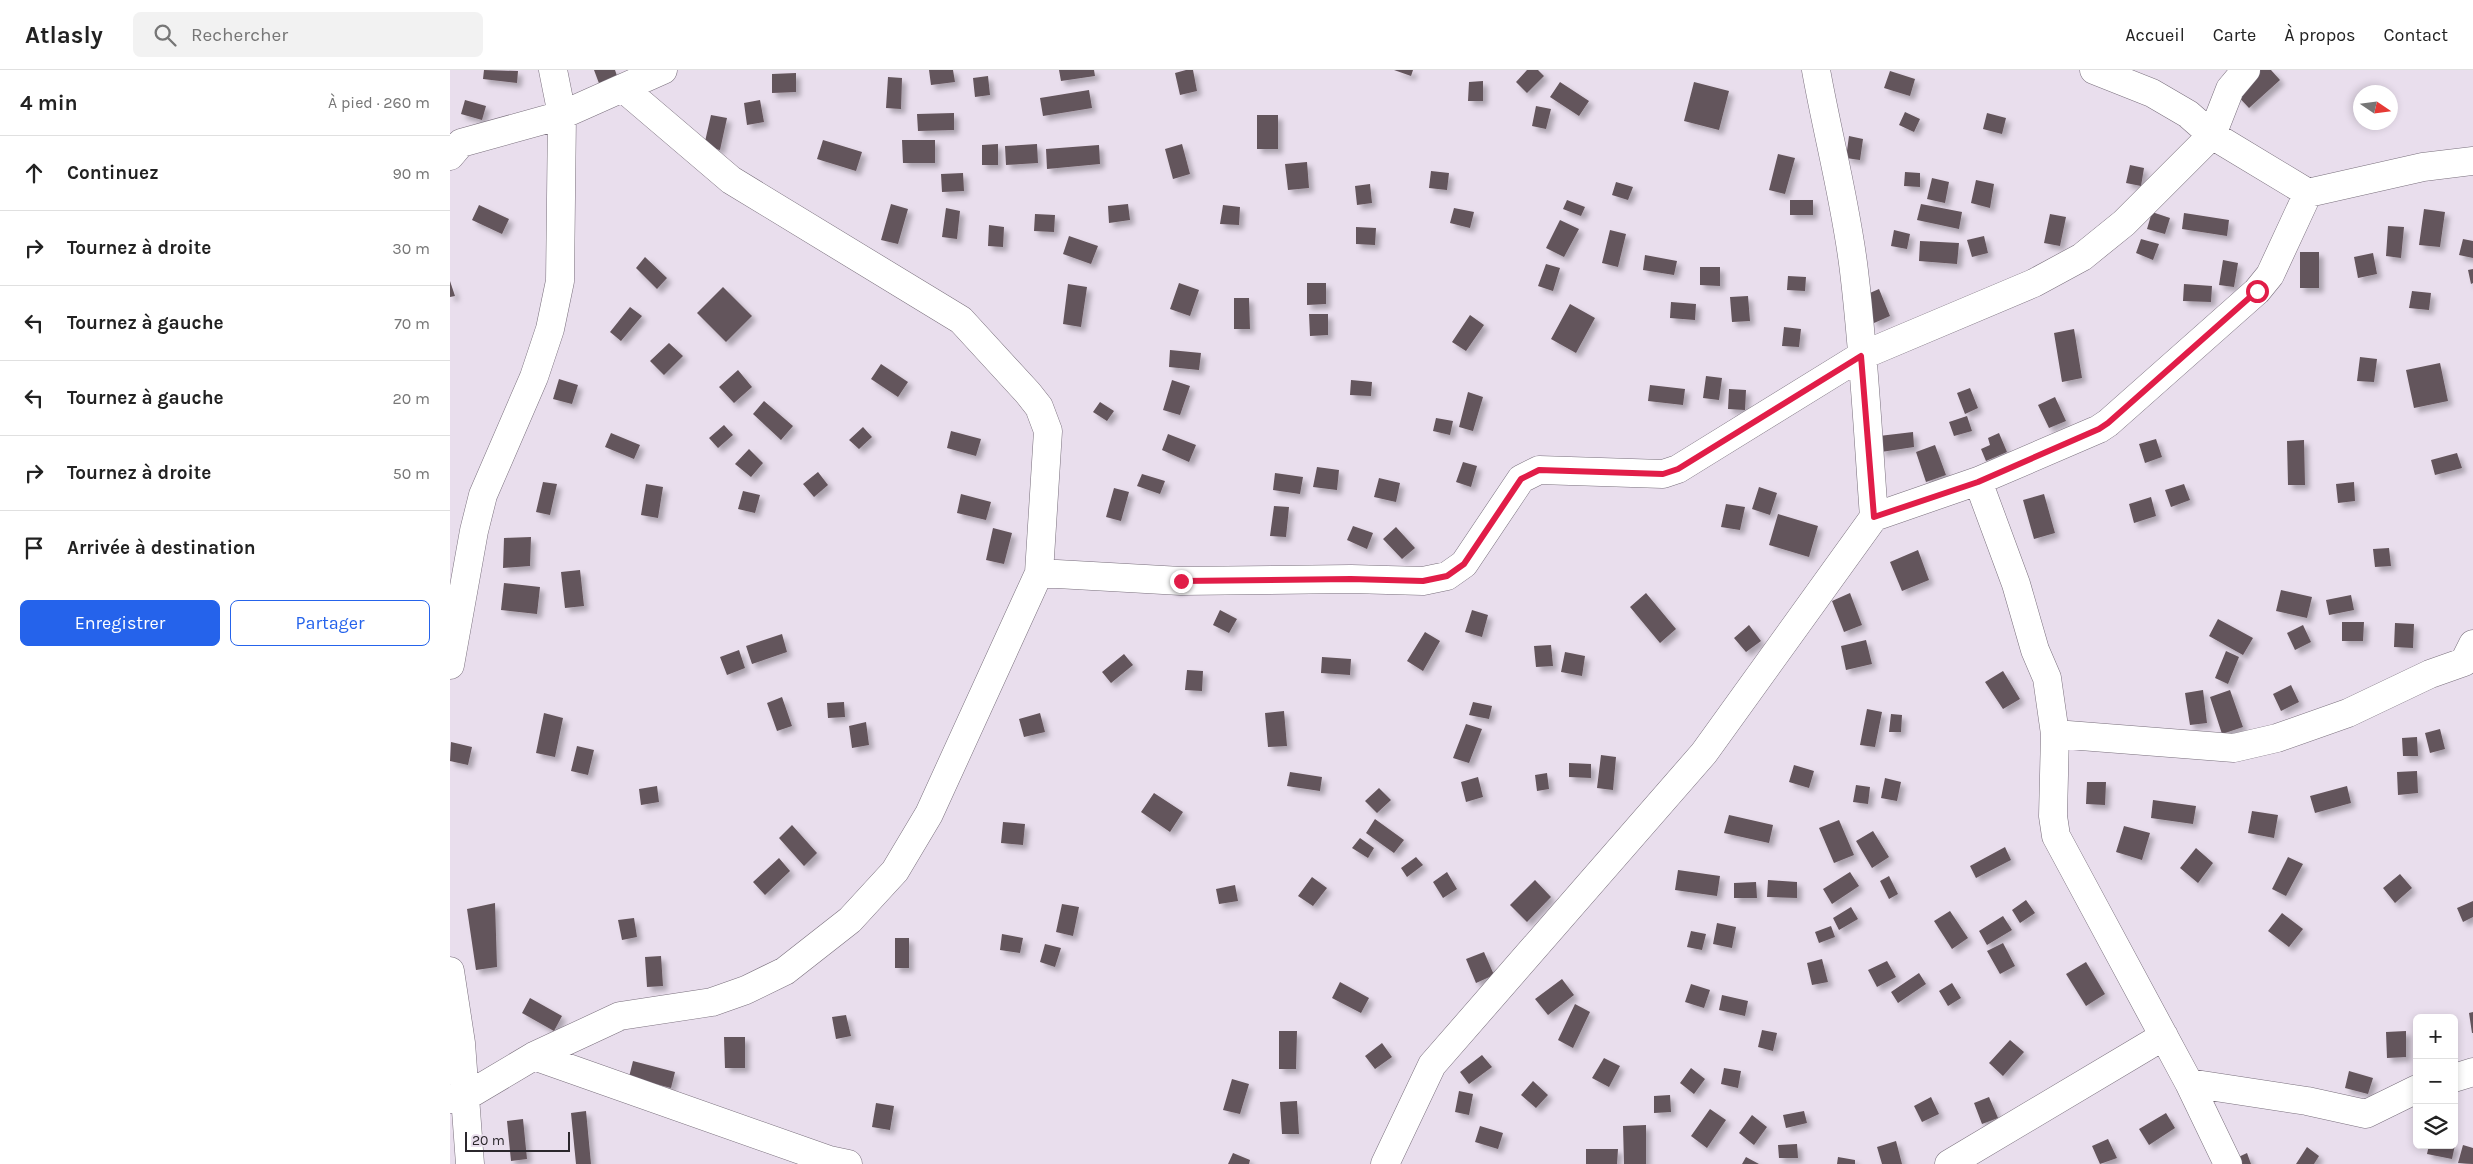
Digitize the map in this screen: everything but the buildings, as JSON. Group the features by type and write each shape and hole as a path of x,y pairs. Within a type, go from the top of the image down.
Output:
{"street":[{"path":"450,665 474,531 483,496 534,377 550,329 560,281 562,114 553,70"},
{"path":"454,146 562,114 663,70"},
{"path":"1816,70 1844,209 1854,272 1874,517"},
{"path":"2094,70 2152,93 2188,114 2212,134 2308,193 2423,167 2473,161"},
{"path":"1039,573 1181,581 1351,579 1423,581 1447,576 1464,564 1521,479 1539,470 1663,474 1678,469 1861,356 2034,283 2082,257 2124,223 2212,134 2230,89 2246,70"},
{"path":"458,1098 534,1056 620,1016 712,1002 746,990 786,971 850,920 894,871 929,814 1039,573 1048,431 1039,407 1028,392 961,320 731,180 623,88"},
{"path":"1385,1164 1432,1065 1704,752 1874,517 1978,482 2108,423 2257,291 2270,275 2308,193"},
{"path":"1978,482 2016,584 2035,650 2047,678 2055,734 2053,816 2056,836 2189,1083 2228,1164"},
{"path":"2055,734 2234,748 2277,738 2348,713 2430,674 2464,662 2473,644"},
{"path":"450,971 461,1043 458,1098 470,1164"},
{"path":"1949,1164 2164,1036"},
{"path":"534,1056 829,1160 848,1164"},
{"path":"2458,1077 2473,1072"},
{"path":"2189,1083 2306,1101 2366,1114 2413,1091"}],"route":[{"path":"1181,581 1351,579 1423,581 1447,576 1464,564 1505,500 1521,479 1539,470 1663,474 1678,469 1861,356 1874,517 1978,482 2099,429 2257,291"}]}
